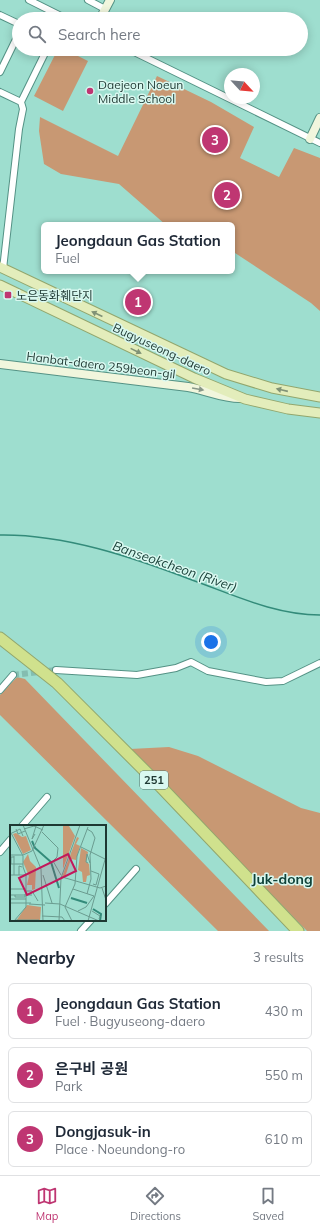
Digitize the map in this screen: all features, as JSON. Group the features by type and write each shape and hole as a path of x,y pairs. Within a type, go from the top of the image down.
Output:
{"highway":[{"name":"251","path":"0,638 57,683 161,787 298,931"},
{"name":"251","path":"0,646 54,689 288,931"}],"main road":[{"name":"Bugyuseong-daero","path":"2,268 226,374 272,388 320,398"},
{"name":"Bugyuseong-daero","path":"0,286 194,378 245,399 288,410 320,413"}],"street":[{"path":"29,0 52,12"},
{"path":"88,0 105,9"},
{"path":"104,12 110,0"},
{"path":"0,15 12,21"},
{"path":"0,72 12,47"},
{"path":"0,92 21,102 44,56"},
{"path":"142,56 320,143"},
{"name":"Bugyuseong-daero","path":"2,268 19,129 23,109 21,102"},
{"path":"310,138 320,118"},
{"name":"Hanbat-daero 259beon-gil","path":"0,364 202,389 228,398 245,399"},
{"path":"56,670 137,675 170,669 191,662 208,671 266,682 284,681 320,663"},
{"path":"0,690 12,675"},
{"path":"23,825 47,797"},
{"path":"0,852 10,840"},
{"path":"106,903 136,869"},
{"path":"82,931 90,921"}],"shaded area":[{"path":"54,56 78,56 88,61 63,111 34,96"},
{"path":"157,76 211,102 254,127 240,158 279,177 294,148 320,158 320,311 311,303 235,253 235,222 163,222 119,184 61,174 44,164 39,131 40,117 118,156"},
{"path":"17,677 25,679 269,931 218,931 0,715 0,695"},
{"path":"169,747 198,756 301,808 320,813 320,931 307,931 130,749"}],"waterway":[{"name":"Banseokcheon (River)","path":"0,535 49,538 98,548 146,563 239,598 271,608 287,612 320,615"}],"tunnel":[{"path":"13,675 56,670"}],"place":[{"name":"Daejeon Noeun Middle School","path":"90,91"},
{"name":"Dongjasuk-in","path":"215,140"},
{"name":"은구비 공원","path":"227,195"},
{"name":"노은동화훼단지","path":"8,295"},
{"name":"Jeongdaun Gas Station","path":"138,302"}],"district":[{"name":"Juk-dong","path":"282,879"}]}
